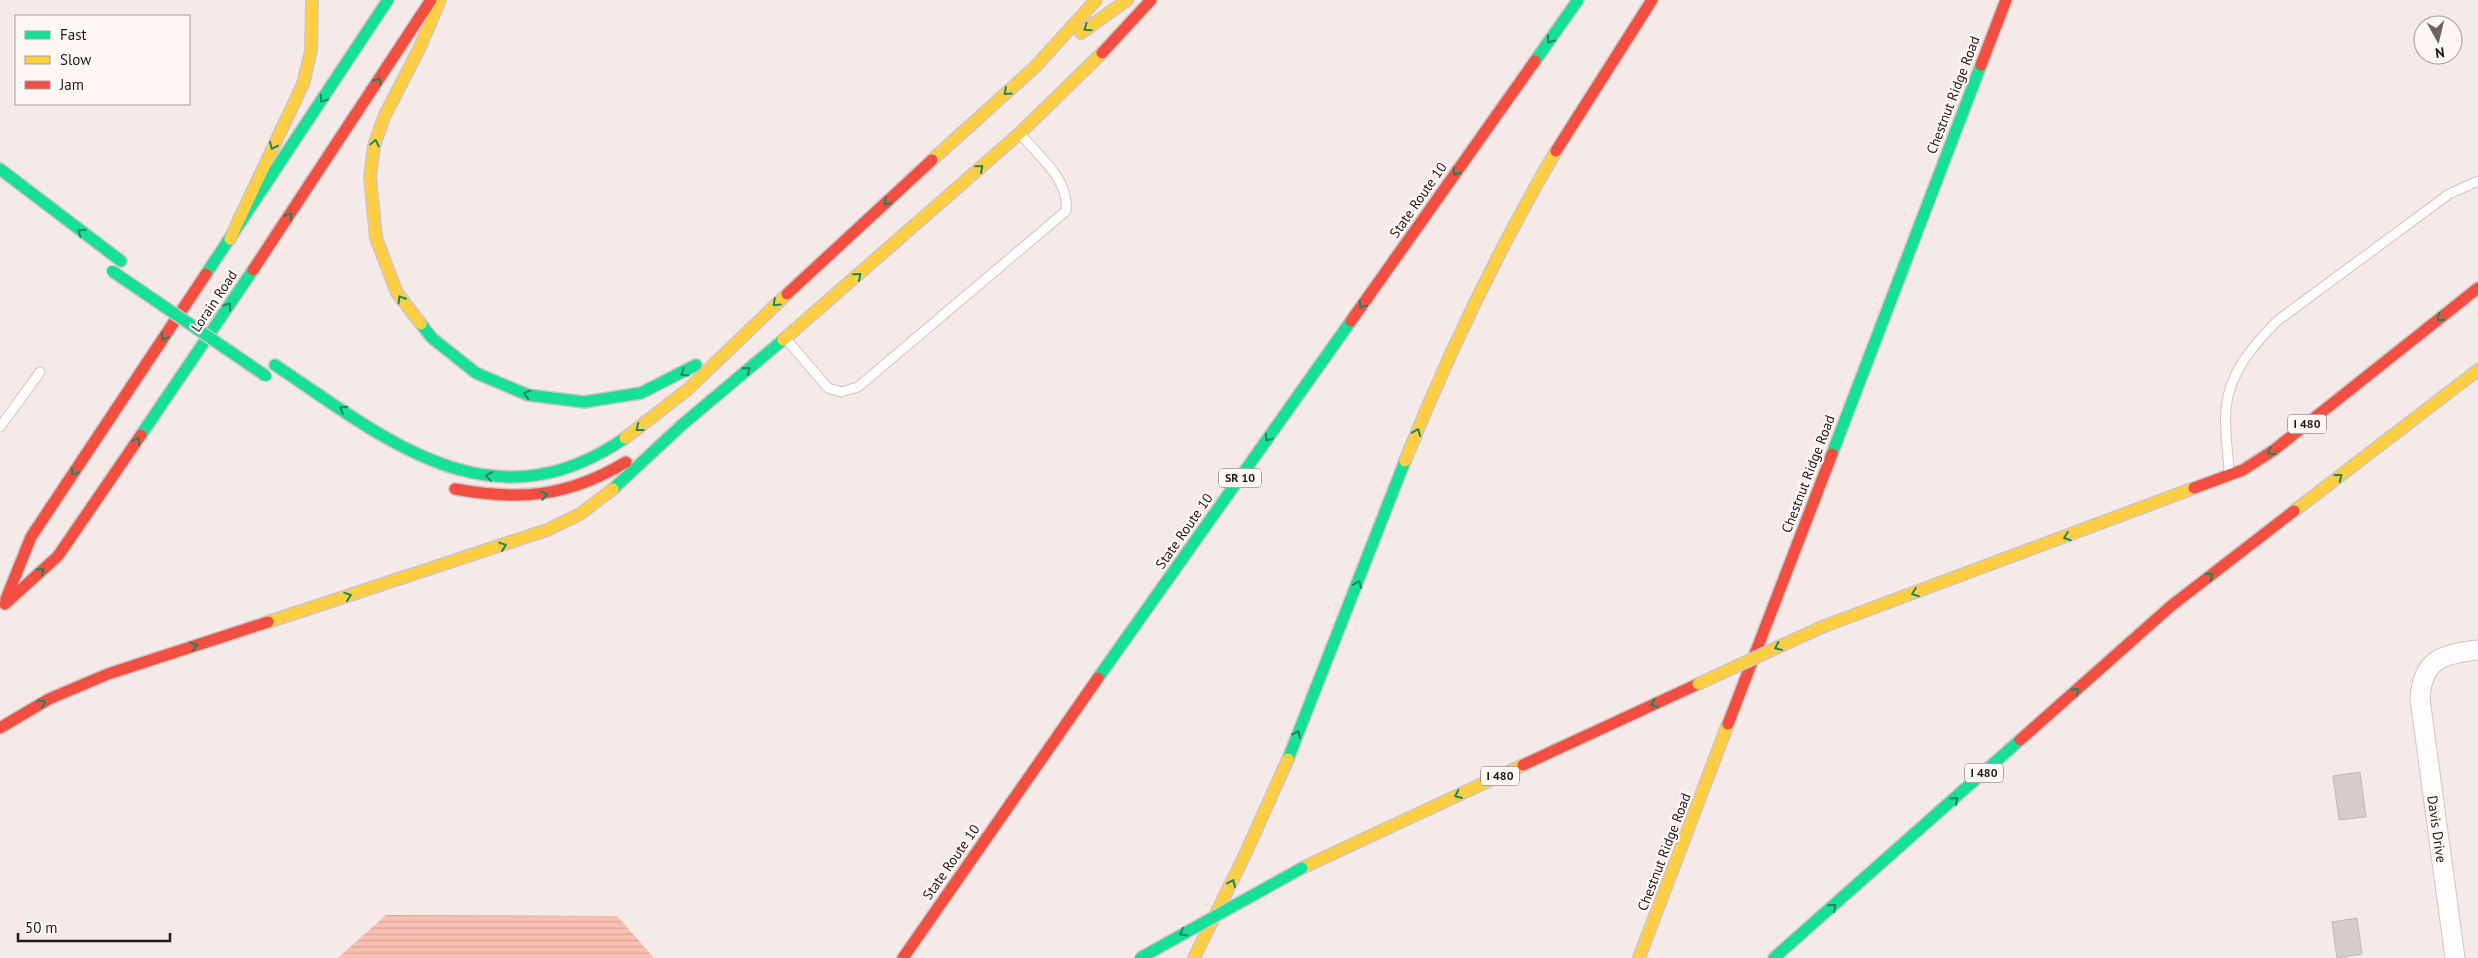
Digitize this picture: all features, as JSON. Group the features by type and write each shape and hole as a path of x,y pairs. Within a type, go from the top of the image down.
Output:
{"main road":[{"path":"230,239 303,84 312,43 312,0"},
{"name":"Lorain Road","path":"2,605 31,537 388,0"},
{"name":"Lorain Road","path":"2,605 58,556 262,257 431,0"},
{"path":"440,0 413,60 386,108 375,141 370,176 371,212 385,268 401,300 434,343 461,365 507,388 546,398 594,400 636,394 667,382 682,374 753,325"},
{"path":"271,362 402,446 435,463 456,470 494,477 535,476 573,467 593,458 628,437 690,387 753,325 1043,59 1096,0"},
{"path":"1043,59 1127,0"},
{"name":"State Route 10","path":"903,958 1019,790 1578,0"},
{"path":"1194,958 1229,890 1287,759 1423,418 1477,297 1552,155 1652,0"},
{"name":"Chestnut Ridge Road","path":"1639,958 2006,0"},
{"path":"0,728 49,699 108,674 547,530 580,514 608,494 683,424 1020,133 1156,3"},
{"path":"0,169 125,263"},
{"path":"108,268 270,378"},
{"name":"I 480","path":"1140,958 1302,868 1822,626 2243,470 2274,450 2478,288"},
{"path":"177,299 194,310"},
{"path":"210,321 226,332"},
{"name":"I 480","path":"1774,958 2171,606 2478,370"},
{"path":"445,486 495,497 542,496 564,491 583,485 617,469 683,424"}],"street":[{"name":"Davis Drive","path":"2455,958 2420,699 2420,684 2426,671 2433,663 2446,655 2478,650"}],"lane":[{"path":"786,337 828,388 841,392 858,387 1066,211 1067,201 1061,182 1020,133"},
{"path":"2230,475 2226,409 2236,370 2256,343 2277,321 2449,194 2478,181"},
{"path":"0,427 40,372"}],"shaded area":[{"path":"386,915 617,916 654,958 338,958"}],"building":[{"path":"2360,772 2366,817 2339,820 2333,776"},
{"path":"2357,918 2362,954 2337,958 2332,922"}],"traffic: fast":[{"path":"206,274 388,0"},
{"path":"1535,61 1578,0"},
{"path":"1832,454 1981,65"},
{"path":"0,169 121,261"},
{"path":"141,435 253,270"},
{"path":"112,271 266,376"},
{"path":"1098,678 1351,321"},
{"path":"421,324 432,338 476,373 528,395 584,402 641,393 696,365"},
{"path":"613,489 683,424 783,340"},
{"path":"275,365 358,421 400,445 442,464 485,475 530,476 576,464 625,438"},
{"path":"1288,759 1405,461"},
{"path":"1774,958 2020,740"},
{"path":"1140,958 1302,868"}],"traffic: slow":[{"path":"230,239 303,84 311,51 312,0"},
{"path":"421,324 397,293 376,238 370,177 374,146 384,117 420,47 440,0"},
{"path":"932,160 1035,67 1096,0"},
{"path":"1081,33 1127,0"},
{"path":"783,340 1020,133 1102,53"},
{"path":"1405,461 1456,342 1494,264 1556,151"},
{"path":"625,438 687,390 787,294"},
{"path":"2294,511 2478,370"},
{"path":"1822,627 2194,488"},
{"path":"268,622 547,530 580,514 613,489"},
{"path":"1698,684 1822,627"},
{"path":"1639,958 1728,724"},
{"path":"1194,958 1243,859 1288,759"},
{"path":"1302,868 1523,765"}],"traffic: jam":[{"path":"253,270 431,0"},
{"path":"1102,53 1151,0"},
{"path":"1556,151 1652,0"},
{"path":"1981,65 2006,0"},
{"path":"1351,321 1535,61"},
{"path":"787,294 932,160"},
{"path":"6,599 31,537 206,274"},
{"path":"2194,488 2243,470 2274,450 2478,288"},
{"path":"5,604 58,556 141,435"},
{"path":"1728,724 1832,454"},
{"path":"455,489 501,495 543,493 584,483 626,462"},
{"path":"2020,740 2171,606 2294,511"},
{"path":"0,728 49,699 108,674 268,622"},
{"path":"903,958 1098,678"},
{"path":"1523,765 1698,684"}]}
